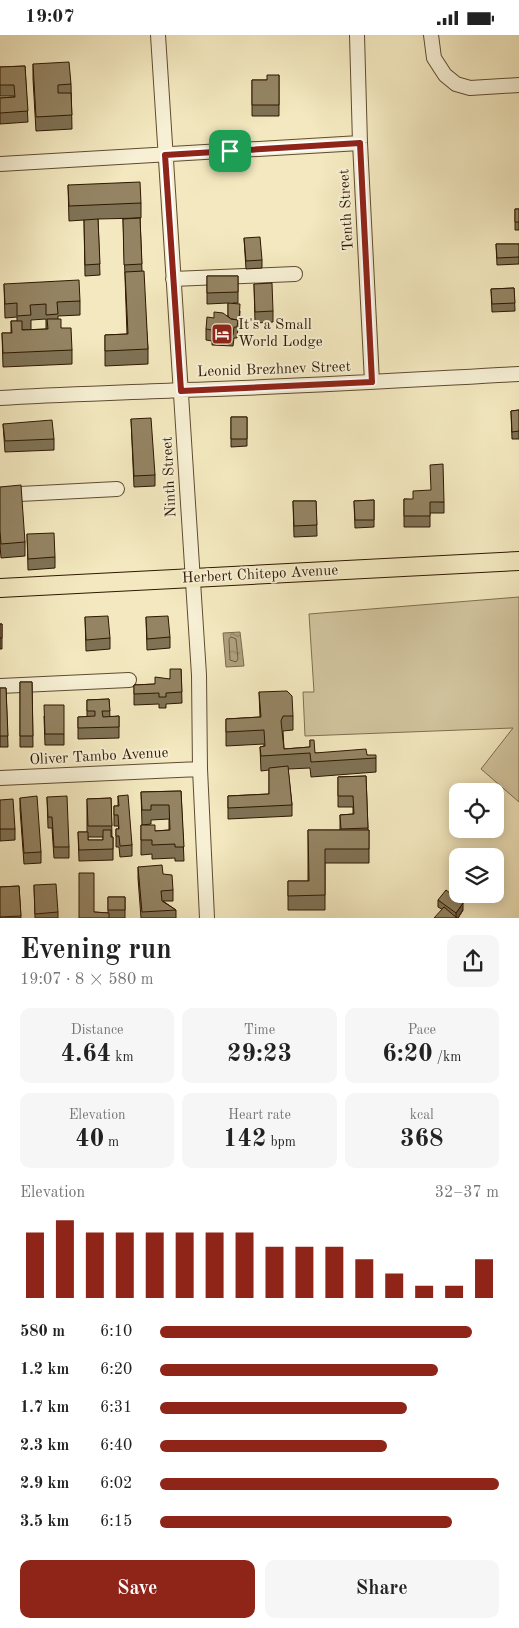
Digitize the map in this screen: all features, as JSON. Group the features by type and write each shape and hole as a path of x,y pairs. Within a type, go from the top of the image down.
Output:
{"main road":[{"name":"Herbert Chitepo Avenue","path":"0,588 519,561"}],"street":[{"name":"Ninth Street","path":"158,35 199,675 200,769 207,918"},
{"name":"Tenth Street","path":"357,35 360,143 372,382"},
{"path":"431,35 434,58 445,75 456,84 470,88 519,85"},
{"path":"0,164 360,143"},
{"path":"173,279 295,274"},
{"name":"Leonid Brezhnev Street","path":"0,398 519,374"},
{"path":"0,495 117,489"},
{"path":"0,686 129,680"},
{"name":"Oliver Tambo Avenue","path":"0,778 200,769"}],"shaded area":[{"path":"519,597 519,802 504,789 504,783 497,783 481,769 513,728 305,736 303,692 314,692 309,614"}],"water":[{"path":"240,632 244,666 226,667 223,633"}],"building":[{"path":"69,62 71,84 58,85 58,93 71,93 72,115 36,117 33,64"},
{"path":"25,66 28,111 0,113 0,98 15,97 14,85 0,85 0,67"},
{"path":"267,75 279,75 279,105 252,105 252,80 267,80"},
{"path":"140,182 141,203 69,206 68,185"},
{"path":"515,209 519,209 519,222 515,222"},
{"path":"140,218 142,264 124,265 123,219"},
{"path":"98,219 100,264 85,265 84,220"},
{"path":"260,237 262,260 246,261 244,238"},
{"path":"496,244 519,244 519,257 497,258"},
{"path":"144,271 148,349 105,351 105,335 128,334 125,272"},
{"path":"207,276 238,276 238,292 207,293"},
{"path":"79,280 80,301 57,302 58,314 46,315 46,304 30,305 31,315 17,316 17,303 5,304 4,284"},
{"path":"272,283 273,311 255,312 254,284"},
{"path":"514,288 515,303 492,304 491,289"},
{"path":"228,303 240,304 239,320 231,319 228,316"},
{"path":"214,312 223,313 231,319 238,320 237,327 234,327 233,335 212,334 212,330 206,329 207,317 214,318"},
{"path":"47,319 61,319 61,328 71,328 72,350 3,353 2,333 12,333 11,321 22,321 22,330 48,329"},
{"path":"519,410 519,431 512,432 511,411"},
{"path":"231,417 247,417 247,439 231,439"},
{"path":"151,418 155,475 134,476 131,419"},
{"path":"52,420 54,439 5,441 3,424"},
{"path":"443,464 444,502 430,502 430,516 404,516 404,499 413,499 413,491 431,490 430,465"},
{"path":"21,485 25,542 1,544 0,487"},
{"path":"374,500 374,520 355,520 354,501"},
{"path":"293,501 316,501 317,525 294,526"},
{"path":"54,533 55,557 28,559 27,534"},
{"path":"108,616 110,638 86,640 85,617"},
{"path":"168,616 170,637 147,639 146,617"},
{"path":"0,624 2,624 2,638 0,638"},
{"path":"170,669 181,669 182,692 166,693 166,697 159,697 159,693 134,694 134,685 155,684 155,677 170,679"},
{"path":"20,682 32,682 33,736 20,736"},
{"path":"0,688 6,688 8,736 0,736"},
{"path":"287,691 292,696 293,716 283,716 281,721 284,749 310,747 310,740 314,740 315,753 366,749 367,755 376,755 376,758 311,762 310,753 261,756 260,747 265,746 264,730 226,732 226,719 261,717 259,692"},
{"path":"109,699 110,711 102,711 103,717 119,716 119,727 78,728 78,717 95,716 95,711 87,711 87,700"},
{"path":"44,705 64,705 64,734 45,734"},
{"path":"288,766 292,805 228,808 228,796 269,794 269,768"},
{"path":"366,776 368,828 341,829 340,815 354,814 353,796 338,796 338,777"},
{"path":"181,791 184,847 175,847 175,844 152,845 152,840 141,840 141,825 155,825 155,831 170,830 169,805 151,805 151,810 142,810 141,792"},
{"path":"128,795 132,845 120,846 119,836 116,836 116,829 119,829 118,815 114,815 114,806 119,806 118,796"},
{"path":"37,796 41,852 24,853 20,798"},
{"path":"67,796 69,847 54,847 52,817 48,817 47,797"},
{"path":"111,798 112,826 88,826 87,799"},
{"path":"13,799 15,829 0,829 0,800"},
{"path":"103,830 111,830 113,849 79,850 78,832 88,832 88,840 103,840"},
{"path":"308,830 369,830 369,849 325,849 325,895 288,896 288,881 309,881"},
{"path":"162,865 163,874 172,875 173,890 161,891 162,901 176,910 142,912 138,867"},
{"path":"79,873 94,873 94,912 109,913 109,918 79,918"},
{"path":"56,884 58,912 35,914 34,885"},
{"path":"19,886 21,916 0,917 0,887"},
{"path":"446,890 449,892 449,903 463,903 456,913 438,900"},
{"path":"108,897 125,897 125,910 108,910"},
{"path":"444,907 457,918 434,918"}],"place":[{"name":"It's a Small World Lodge","path":"222,334"}],"route":[{"path":"360,143 372,382 181,391 165,155 230,151 360,143"}]}
